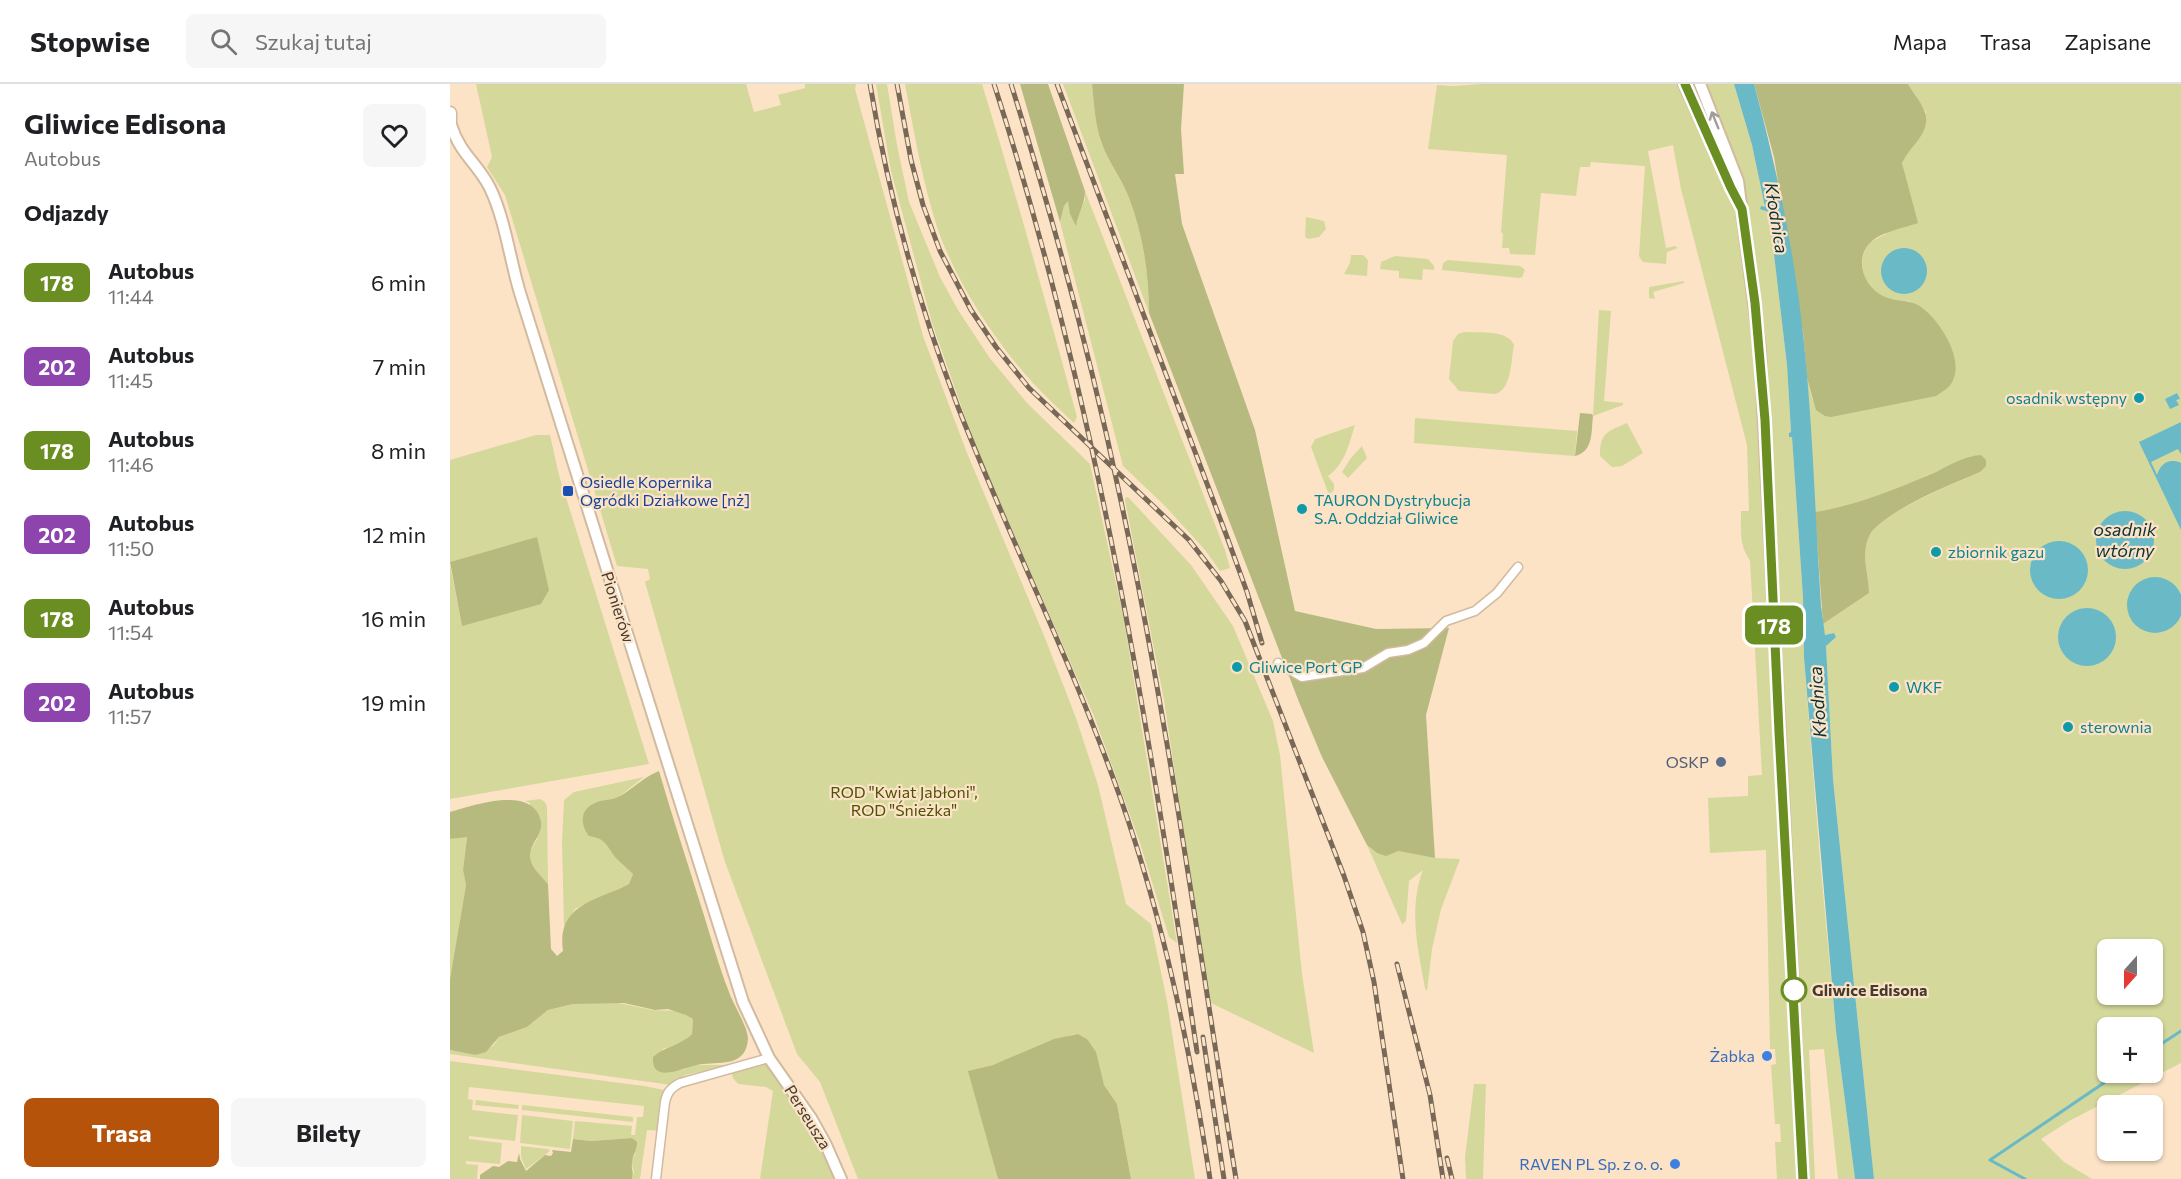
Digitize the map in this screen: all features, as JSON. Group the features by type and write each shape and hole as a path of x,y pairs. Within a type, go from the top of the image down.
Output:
{"main road":[{"path":"450,113 450,126"}],"street":[{"path":"1684,84 1742,209"},
{"path":"1700,84 1735,170 1755,303 1764,399 1803,1179"},
{"name":"Pionierów","path":"450,126 459,146 484,178 495,199 519,293 724,942 749,1017 770,1058"},
{"name":"Pionierów","path":"450,146 468,158"},
{"path":"1278,663 1302,677 1363,668 1388,653 1408,650 1424,643 1446,621 1475,611 1497,593 1518,567"},
{"path":"656,1179 665,1102 671,1088 680,1083 770,1058"},
{"name":"Perseusza","path":"770,1058 811,1118 841,1179"}],"green space":[{"name":"ROD \"Kwiat Jabłoni\", ROD \"Śnieżka\"","path":"476,84 746,84 754,112 781,105 778,95 805,88 805,84 856,84 855,89 923,336 967,453 1076,718 1098,785 1126,904 1151,924 1167,1001 1195,1179 1131,1179 1117,1104 1104,1085 1087,1039 1078,1034 993,1065 969,1071 998,1179 858,1179 820,1082 797,1054 725,862 645,582 650,579 648,569 617,566 505,195 487,167 492,157"},
{"path":"876,84 887,84 909,202 940,277 958,310 989,357 1027,403 1090,464 1124,620 1177,943 1169,937 1139,840 1094,716 976,448 932,323 891,171"},
{"path":"905,84 982,84 1066,375 1077,417 1074,423 1032,382 1004,348 977,309 954,268 937,227 927,192"},
{"path":"1020,84 1048,84 1085,191 1076,226 1070,214 1068,201 1064,206 1060,222"},
{"path":"1063,84 1092,84 1095,114 1102,144 1126,191 1138,226 1148,284 1149,313"},
{"path":"1092,84 1184,84 1181,129 1184,174 1175,174 1182,224 1255,430 1295,611 1376,629 1449,628 1426,715 1435,858 1398,851 1386,856 1377,853 1367,845 1322,757 1149,313 1148,284 1138,226 1126,191 1102,144 1095,114"},
{"path":"1734,84 1752,145 1765,207 1769,212 1787,365 1791,432 1789,433 1792,437 1803,597 1804,658 1821,871 1836,1031 1855,1179 1838,1179 1824,1049 1809,1050 1815,1179 1777,1179 1775,1142 1781,1142 1780,1124 1775,1124 1771,1065 1776,1064 1775,1049 1770,1049 1766,850 1710,853 1708,798 1748,796 1748,776 1762,775 1750,560 1742,543 1741,531 1741,511 1749,511 1747,445 1681,189 1673,145 1648,151 1666,248 1675,246 1678,248 1667,252 1666,264 1643,262 1639,256 1645,166 1591,162 1590,167 1580,167 1576,196 1541,193 1535,255 1510,254 1509,248 1502,248 1503,234 1501,232 1507,155 1428,149 1437,85"},
{"path":"1754,84 1908,84 1922,106 1926,119 1925,126 1902,163 1918,223 1875,239 1866,249 1862,264 1866,279 1876,292 1887,298 1918,305 1941,328 1947,338 1955,360 1955,371 1950,385 1936,396 1831,417 1816,410 1807,378 1803,333 1774,157"},
{"path":"1908,84 2181,84 2181,1063 2163,1072 2163,1017 2097,1017 2097,1083 2142,1083 2119,1095 2097,1095 2097,1106 2041,1139 2064,1162 2092,1179 1874,1179 1833,779 1826,646 1834,633 1825,635 1823,624 1869,593 1865,552 1873,530 1909,505 1980,472 1972,456 1876,496 1815,512 1807,378 1813,401 1910,301 1886,298 1878,294 1867,282 1862,266 1865,250 1870,243 1886,234 1904,176 1902,163 1905,155 1915,143 1926,112"},
{"path":"1085,191 1230,568 1220,571 1205,550 1166,507 1123,466 1060,222 1068,200 1077,216 1085,200"},
{"path":"1306,217 1324,221 1326,229 1319,237 1308,239 1305,237"},
{"path":"1351,255 1363,255 1368,260 1367,276 1344,274 1350,263"},
{"path":"1395,256 1428,259 1434,266 1434,270 1423,269 1422,280 1399,278 1399,271 1380,269 1381,262"},
{"path":"1448,260 1520,266 1525,270 1519,278 1442,270 1443,263"},
{"path":"1684,281 1684,283 1653,292 1655,299 1649,298 1649,287"},
{"path":"1599,310 1611,311 1604,401 1623,403 1623,405 1593,416"},
{"path":"1464,332 1499,334 1505,336 1514,345 1508,380 1501,391 1495,394 1459,391 1449,379 1453,341 1458,334"},
{"path":"1580,413 1592,414 1591,434 1586,450 1575,456"},
{"path":"1415,418 1577,431 1575,456 1414,443"},
{"path":"1627,423 1643,453 1622,466 1612,467 1600,456 1601,442 1610,431"},
{"path":"1355,425 1339,466 1328,476 1334,484 1334,490 1329,495 1311,447 1315,439"},
{"path":"536,435 550,435 559,475 649,764 450,799 450,565 462,626 536,538 450,562 450,460"},
{"path":"1362,446 1367,458 1348,478 1342,472"},
{"path":"1981,455 1986,460 1986,466 1980,472 1909,505 1873,530 1865,552 1869,593 1823,624 1815,512 1873,497 1961,460"},
{"path":"1128,497 1191,565 1233,626 1273,721 1280,755 1302,974 1314,1053 1209,1002 1164,700 1125,500"},
{"path":"537,537 549,590 541,604 462,626 450,562"},
{"path":"659,771 721,971 747,1034 748,1039 743,1054 732,1061 696,1065 664,1073 658,1071 654,1066 653,1057 692,1034 693,1019 668,1009 655,1010 624,1003 573,1004 548,1010 527,1027 499,1037 486,1052 475,1055 450,1050 450,979 466,885 463,870 467,837 450,839 450,812 502,800 527,803 536,810 541,827 530,857 534,868 548,884 551,949 557,956 563,951 563,935 566,923 572,914 592,900 629,884 633,874 604,842 589,836 583,823 585,811 596,802 620,796"},
{"path":"644,777 616,799 598,837 607,843 613,854 633,874 629,884 575,909 564,927 562,842 564,800 574,792"},
{"path":"540,799 547,807 548,884 530,860 530,851 537,839 530,803 525,801"},
{"path":"467,836 463,870 466,885 450,979 450,839"},
{"path":"1367,845 1377,853 1398,851 1435,858 1460,859 1441,909 1432,949 1427,991 1417,944 1415,914 1418,885 1423,870 1409,881 1406,921 1402,924"},
{"path":"608,1002 652,1010 677,1011 693,1019 692,1034 680,1044 662,1049 683,1070 693,1065 729,1065 685,1075 671,1085 450,1054 450,1050 475,1055 493,1046 499,1037 527,1027 548,1010 573,1004"},
{"path":"1078,1034 1087,1039 1096,1052 1104,1085 1117,1104 1131,1179 998,1179 968,1071 993,1065 1054,1039"},
{"path":"769,1058 841,1179 760,1179 773,1091 766,1087 738,1084 733,1078 729,1065"},
{"path":"450,1061 669,1091 661,1131 647,1130 640,1179 632,1179 634,1172 631,1161 635,1155 632,1138 591,1141 573,1139 575,1121 632,1126 631,1135 635,1135 637,1117 643,1117 644,1106 469,1087 468,1099 473,1100 472,1110 518,1115 515,1141 469,1136 469,1139 502,1143 500,1164 466,1161 466,1164 478,1165 477,1179 450,1179"},
{"path":"1474,1084 1486,1084 1483,1179 1466,1179 1465,1157"},
{"path":"476,1100 519,1105 518,1109 475,1105"},
{"path":"522,1105 633,1117 633,1122 522,1110"},
{"path":"522,1115 573,1121 570,1149 520,1143"},
{"path":"632,1138 637,1142 632,1160 632,1179 480,1179 480,1175 493,1166 499,1167 508,1161 517,1162 519,1153 526,1171 545,1155 551,1156 552,1150 571,1152 573,1139 591,1141"},
{"path":"521,1146 550,1151 526,1169 521,1157"}],"water":[{"name":"Kłodnica","path":"1734,84 1754,84 1783,208 1799,302 1809,402 1821,606 1825,635 1834,633 1836,637 1826,646 1833,779 1874,1179 1855,1179 1836,1031 1804,658 1803,597 1792,437 1789,437 1791,432 1787,365 1769,212 1760,209 1761,206 1765,207 1752,145"},
{"path":"1904,248 1920,255 1927,271 1920,287 1904,294 1888,287 1881,271 1888,255"},
{"path":"2177,393 2180,399 2176,400 2179,405 2170,409 2165,399"},
{"path":"2181,422 2181,454 2178,449 2151,462 2157,475 2166,463 2173,461 2181,463 2181,530 2139,442"},
{"name":"osadnik wtórny","path":"2125,511 2136,513 2149,524 2154,540 2152,551 2141,564 2125,569 2114,567 2101,556 2096,540 2098,529 2109,516"},
{"name":"osadnik wtórny","path":"2059,541 2070,543 2083,554 2088,570 2086,581 2075,594 2059,599 2048,597 2035,586 2030,570 2032,559 2043,546"},
{"name":"osadnik wtórny","path":"2149,577 2161,577 2171,581 2181,594 2182,614 2179,621 2171,629 2161,633 2149,633 2139,629 2131,621 2127,611 2127,599 2131,589 2139,581"},
{"name":"osadnik wtórny","path":"2087,608 2098,610 2111,621 2116,637 2114,648 2103,661 2087,666 2076,664 2063,653 2058,637 2060,626 2071,613"}],"waterway":[{"path":"2163,1043 2181,1031"},
{"path":"2025,1179 1990,1160 2104,1083"}],"railway":[{"path":"870,84 895,207 917,288 943,368 1102,747 1136,844 1174,986 1194,1082 1210,1179"},
{"path":"897,84 911,160 923,205 940,251 971,310 996,347 1029,388 1189,540 1221,581 1245,621 1344,876 1363,932 1374,982 1403,1179"},
{"path":"994,84 1030,203 1062,322 1116,564 1139,685 1197,1052"},
{"path":"1011,84 1042,185 1083,338 1108,440 1137,577 1168,749 1236,1179"},
{"path":"1057,84 1227,537 1262,643"},
{"path":"1397,964 1430,1095 1443,1179"},
{"path":"1203,1037 1224,1179"},
{"path":"1447,1158 1452,1179"}],"bus line":[{"name":"178","path":"1685,84 1742,209 1755,303 1765,420 1803,1179"}],"place":[{"name":"osadnik wstępny","path":"2139,398"},
{"name":"Osiedle Kopernika Ogródki Działkowe [nż]","path":"568,491"},
{"name":"TAURON Dystrybucja S.A. Oddział Gliwice","path":"1302,509"},
{"name":"zbiornik gazu","path":"1936,552"},
{"name":"Gliwice Port GP","path":"1237,667"},
{"name":"WKF","path":"1894,687"},
{"name":"sterownia","path":"2068,727"},
{"name":"OSKP","path":"1721,762"},
{"name":"Gliwice Edisona","path":"1794,990"},
{"name":"Żabka","path":"1767,1056"},
{"name":"RAVEN PL Sp. z o. o.","path":"1675,1164"}]}
